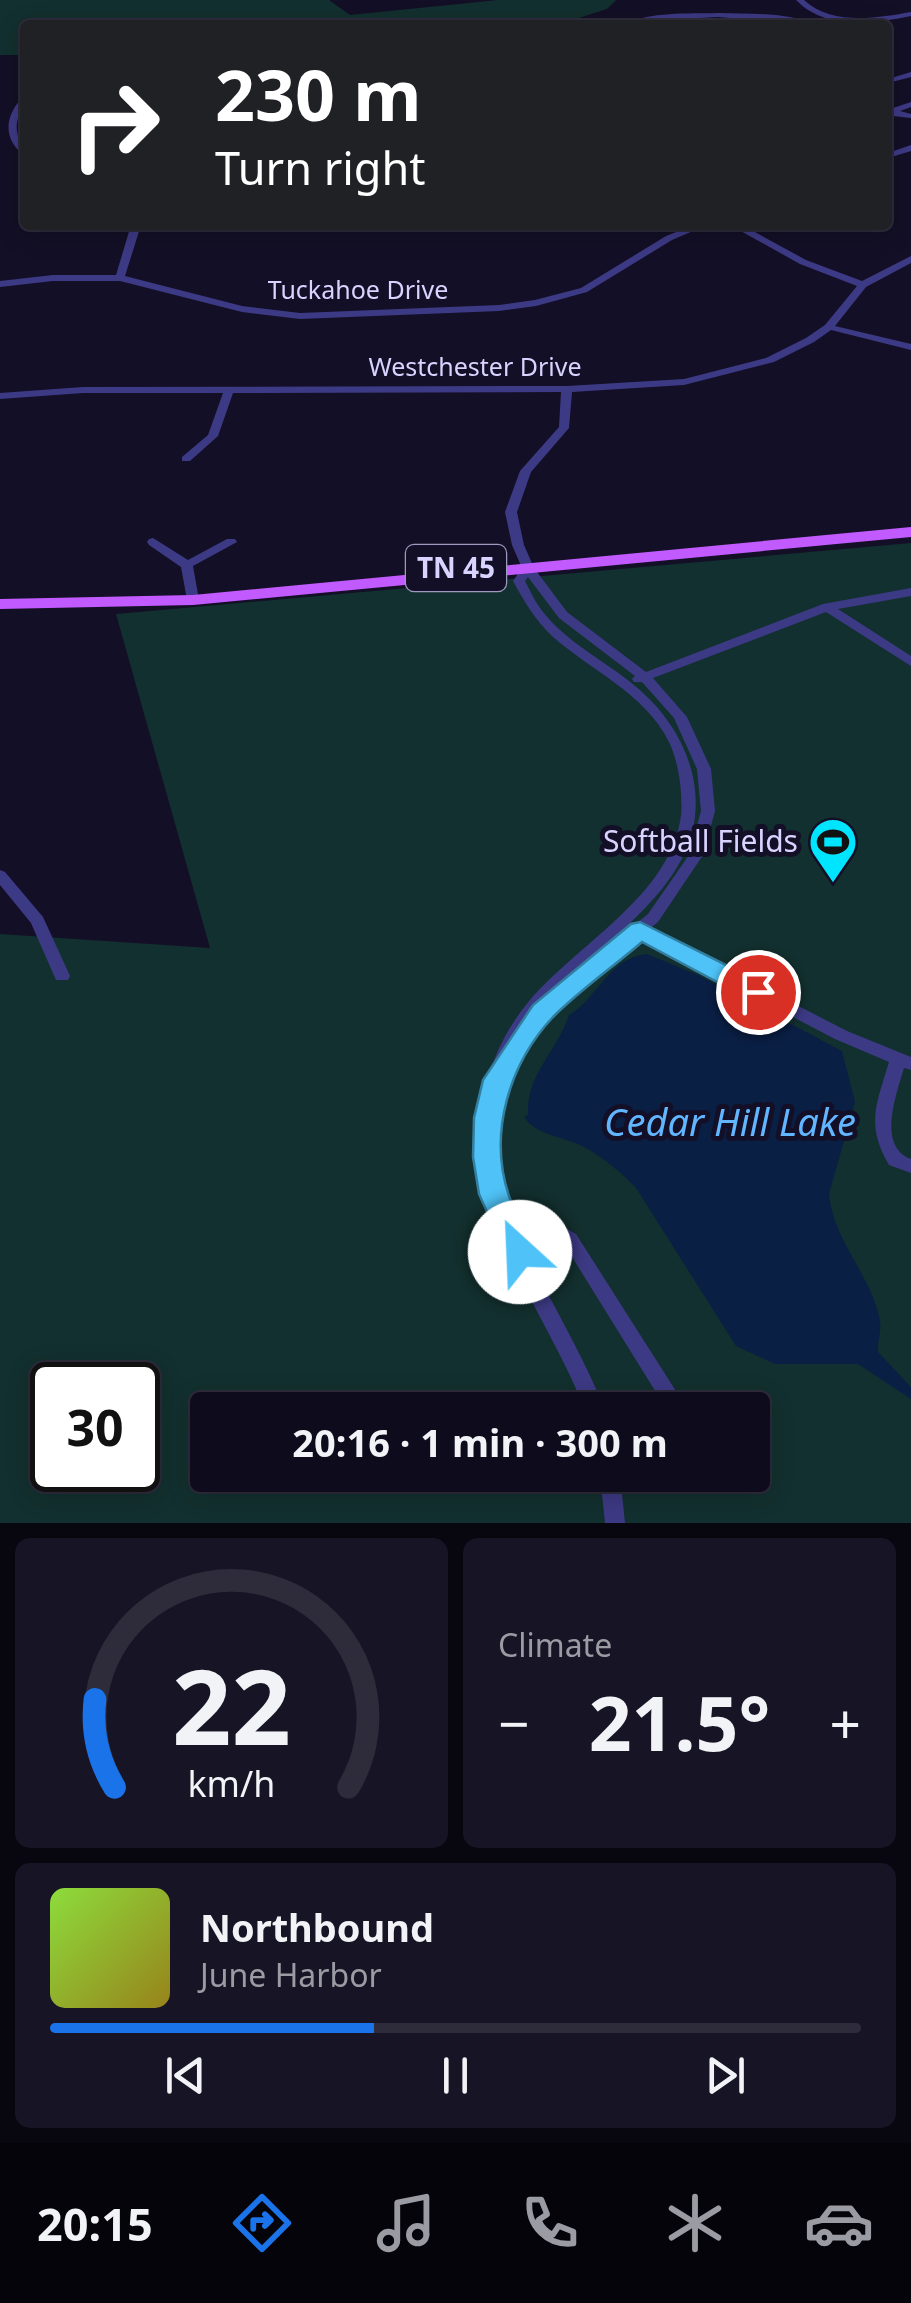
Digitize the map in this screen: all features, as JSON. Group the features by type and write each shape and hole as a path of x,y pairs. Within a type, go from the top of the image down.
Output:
{"main road":[{"name":"TN 45","path":"526,565 911,524"},
{"name":"TN 45","path":"0,604 193,595 911,532"},
{"name":"TN 45","path":"0,595 193,595"}],"street":[{"path":"788,0 799,0 822,14 860,19 907,15"},
{"path":"645,20 766,16 786,20"},
{"path":"892,113 911,104"},
{"path":"20,106 12,116 11,128 20,149"},
{"path":"892,113 911,116"},
{"path":"120,278 134,230"},
{"name":"Tuckahoe Drive","path":"0,284 53,278 120,278 242,309 300,316 499,308 584,290 669,238 689,230"},
{"path":"744,230 802,262 863,284"},
{"name":"Westchester Drive","path":"0,396 83,390 632,388 728,373 786,352 829,327 863,284 911,260"},
{"path":"829,327 911,347"},
{"path":"186,459 213,436 229,390"},
{"path":"497,1080 542,1012 640,930 688,870 702,841 708,812 698,749 680,716 572,624 526,565 511,512 526,471 564,428 567,390"},
{"path":"153,542 187,565 193,595"},
{"path":"187,565 231,542"},
{"path":"636,680 826,607 911,592"},
{"path":"826,607 911,662"},
{"path":"588,1392 576,1359 500,1212 488,1157 488,1118 508,1048 528,1012 568,969 624,922 670,869 684,837 690,808 687,773 674,740 636,680"},
{"path":"0,875 38,921 62,976"},
{"path":"624,922 841,1035 905,1062 881,1122 882,1136 895,1160 911,1166"},
{"path":"500,1212 543,1224 570,1240 667,1392"},
{"path":"612,1492 615,1523"}],"green space":[{"path":"0,0 329,0 350,15 498,0 616,0 607,9 573,20 20,20 20,55 0,55"},
{"path":"911,543 911,1523 0,1523 0,934 210,948 116,614"}],"water":[{"name":"Cedar Hill Lake","path":"647,954 698,975 842,1051 855,1102 829,1194 832,1211 876,1305 880,1325 878,1352 911,1387 911,1399 858,1364 775,1364 736,1346 636,1188 593,1152 543,1132 524,1117 528,1115 537,1075 569,1015 622,963"}],"place":[{"name":"Softball Fields","path":"833,884"}],"route":[{"path":"520,1252 494,1194 488,1157 488,1118 497,1080 542,1012 640,930 758,992"}]}
